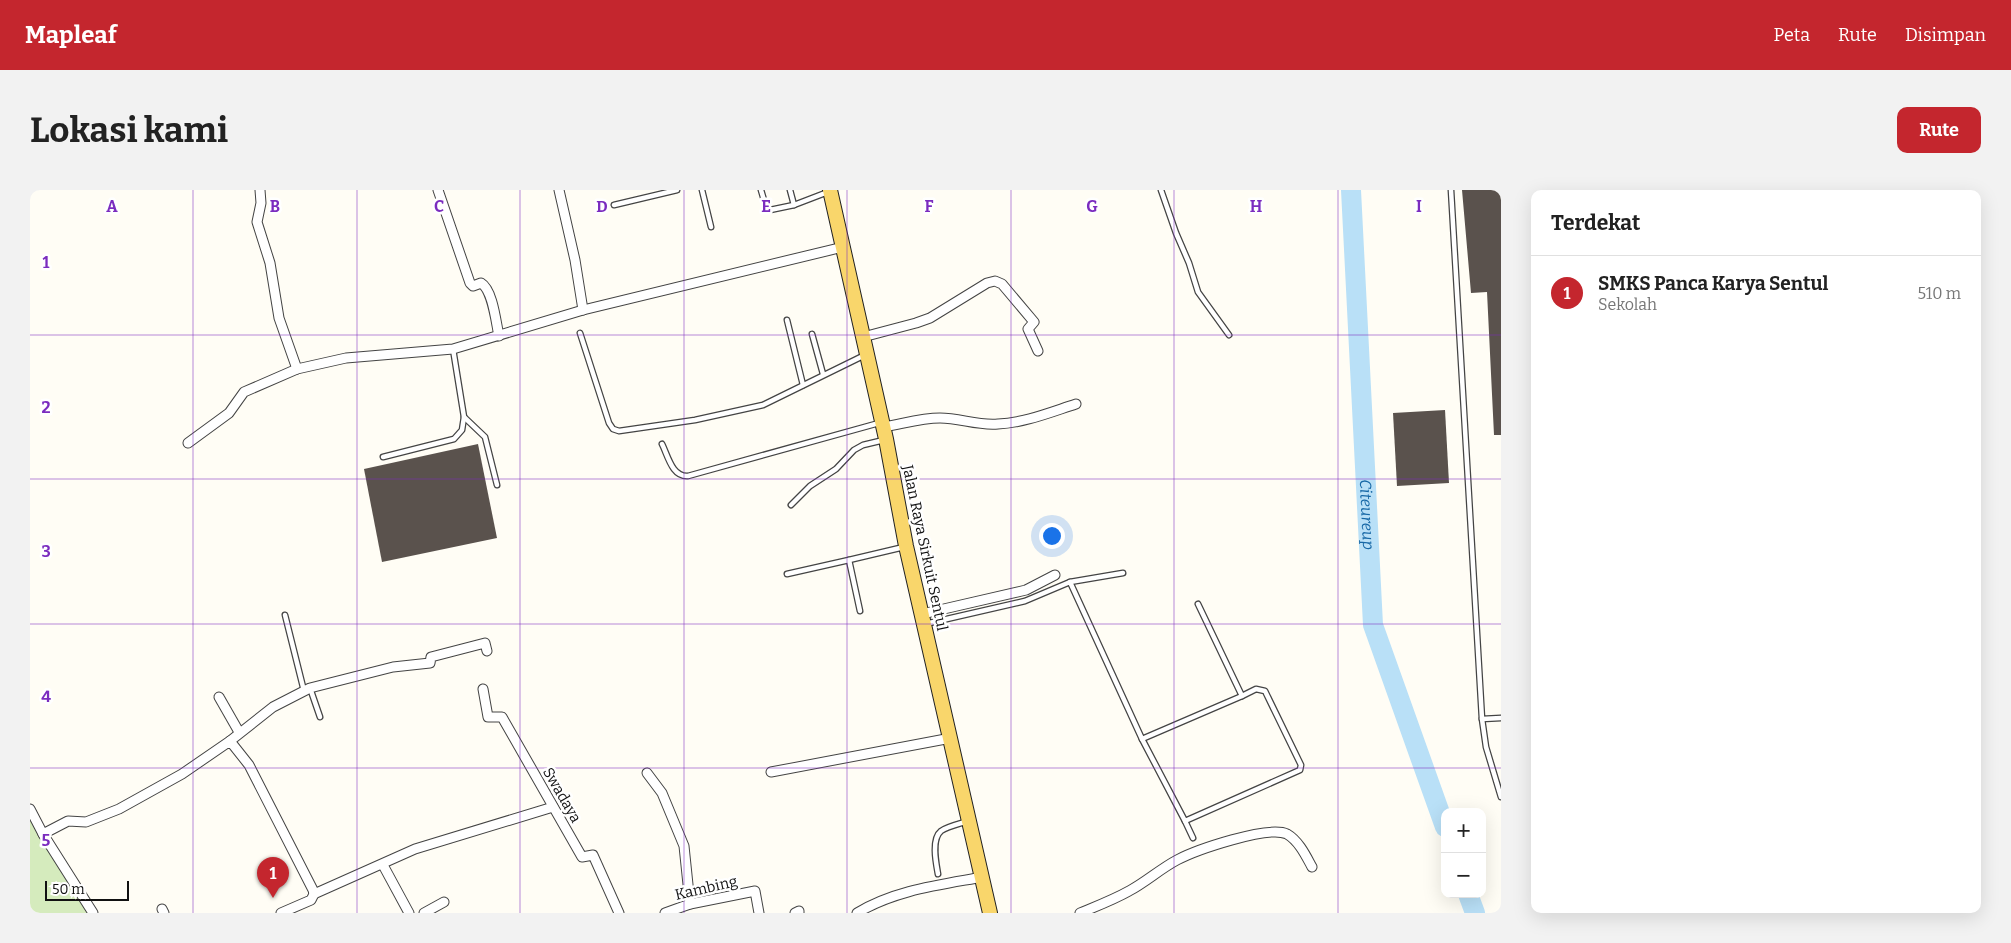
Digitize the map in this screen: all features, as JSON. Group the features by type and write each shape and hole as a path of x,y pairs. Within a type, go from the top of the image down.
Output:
{"main road":[{"name":"Jalan Raya Sirkuit Sentul","path":"830,191 867,354 906,546 990,913"}],"street":[{"path":"260,190 261,203 257,222 270,263 279,318 297,369"},
{"path":"438,190 470,283 473,286 484,284 487,288 499,336"},
{"path":"559,190 575,260 583,310"},
{"path":"188,443 229,413 244,392 297,369 346,358 453,349 583,310 843,247"},
{"path":"863,337 930,318 987,283 995,281 1002,284 1034,322 1028,329 1038,351"},
{"path":"883,430 916,420 941,418 974,424 1000,424 1025,419 1076,404"},
{"path":"923,619 1026,590 1055,575"},
{"path":"43,834 68,821 86,822 119,809 182,774 230,741 273,707 307,689 393,667 430,663 431,657 485,643 488,651"},
{"name":"Swadaya","path":"483,689 488,717 502,717 582,857 593,855 619,913"},
{"path":"219,697 239,732"},
{"path":"771,772 951,738"},
{"path":"230,741 249,765 314,894"},
{"path":"647,773 662,793 684,846 690,904"},
{"path":"281,913 311,900 314,894 415,849 554,808"},
{"path":"30,809 43,834 93,913"},
{"path":"1080,913 1130,891 1176,860 1196,852 1266,832 1279,832 1289,835 1296,842 1312,867"},
{"path":"383,864 409,913"},
{"path":"857,913 886,898 906,892 983,877"},
{"name":"Kambing","path":"664,913 690,904 755,891 759,913"},
{"path":"424,913 444,902"},
{"path":"795,913 798,913"}],"lane":[{"path":"614,205 677,190"},
{"path":"702,190 711,227"},
{"path":"761,190 768,209 794,204 830,191"},
{"path":"790,190 794,204"},
{"path":"1161,190 1198,292 1229,335"},
{"path":"1451,190 1482,719 1486,747 1501,797"},
{"path":"787,320 802,385"},
{"path":"580,333 607,420 615,430 694,420 763,405 822,374 867,354"},
{"path":"812,334 822,374"},
{"path":"383,457 454,439 462,430 464,417 453,349"},
{"path":"464,417 485,437 497,486"},
{"path":"662,444 676,472 681,476 688,476 883,430"},
{"path":"791,505 810,486 836,469 854,450 883,430"},
{"path":"788,574 906,546"},
{"path":"849,560 860,612"},
{"path":"923,619 1025,601 1070,582 1123,573"},
{"path":"1070,582 1142,740 1193,838"},
{"path":"1198,604 1242,696"},
{"path":"285,615 307,689 320,717"},
{"path":"1142,740 1256,689 1265,691 1301,763 1300,770 1185,822"},
{"path":"1482,719 1501,718"},
{"path":"938,874 936,841 938,834 943,830 970,820"}],"green space":[{"path":"30,808 93,913 30,913"}],"building":[{"path":"1462,190 1501,190 1501,435 1494,435 1487,292 1471,293"},
{"path":"1445,410 1449,483 1397,486 1393,413"},
{"path":"478,444 497,538 382,562 364,469"}],"waterway":[{"name":"Citeureup","path":"1351,190 1373,625 1441,816"},
{"name":"Citeureup","path":"1469,898 1475,913"}],"place":[{"name":"SMKS Panca Karya Sentul","path":"273,898"}]}
